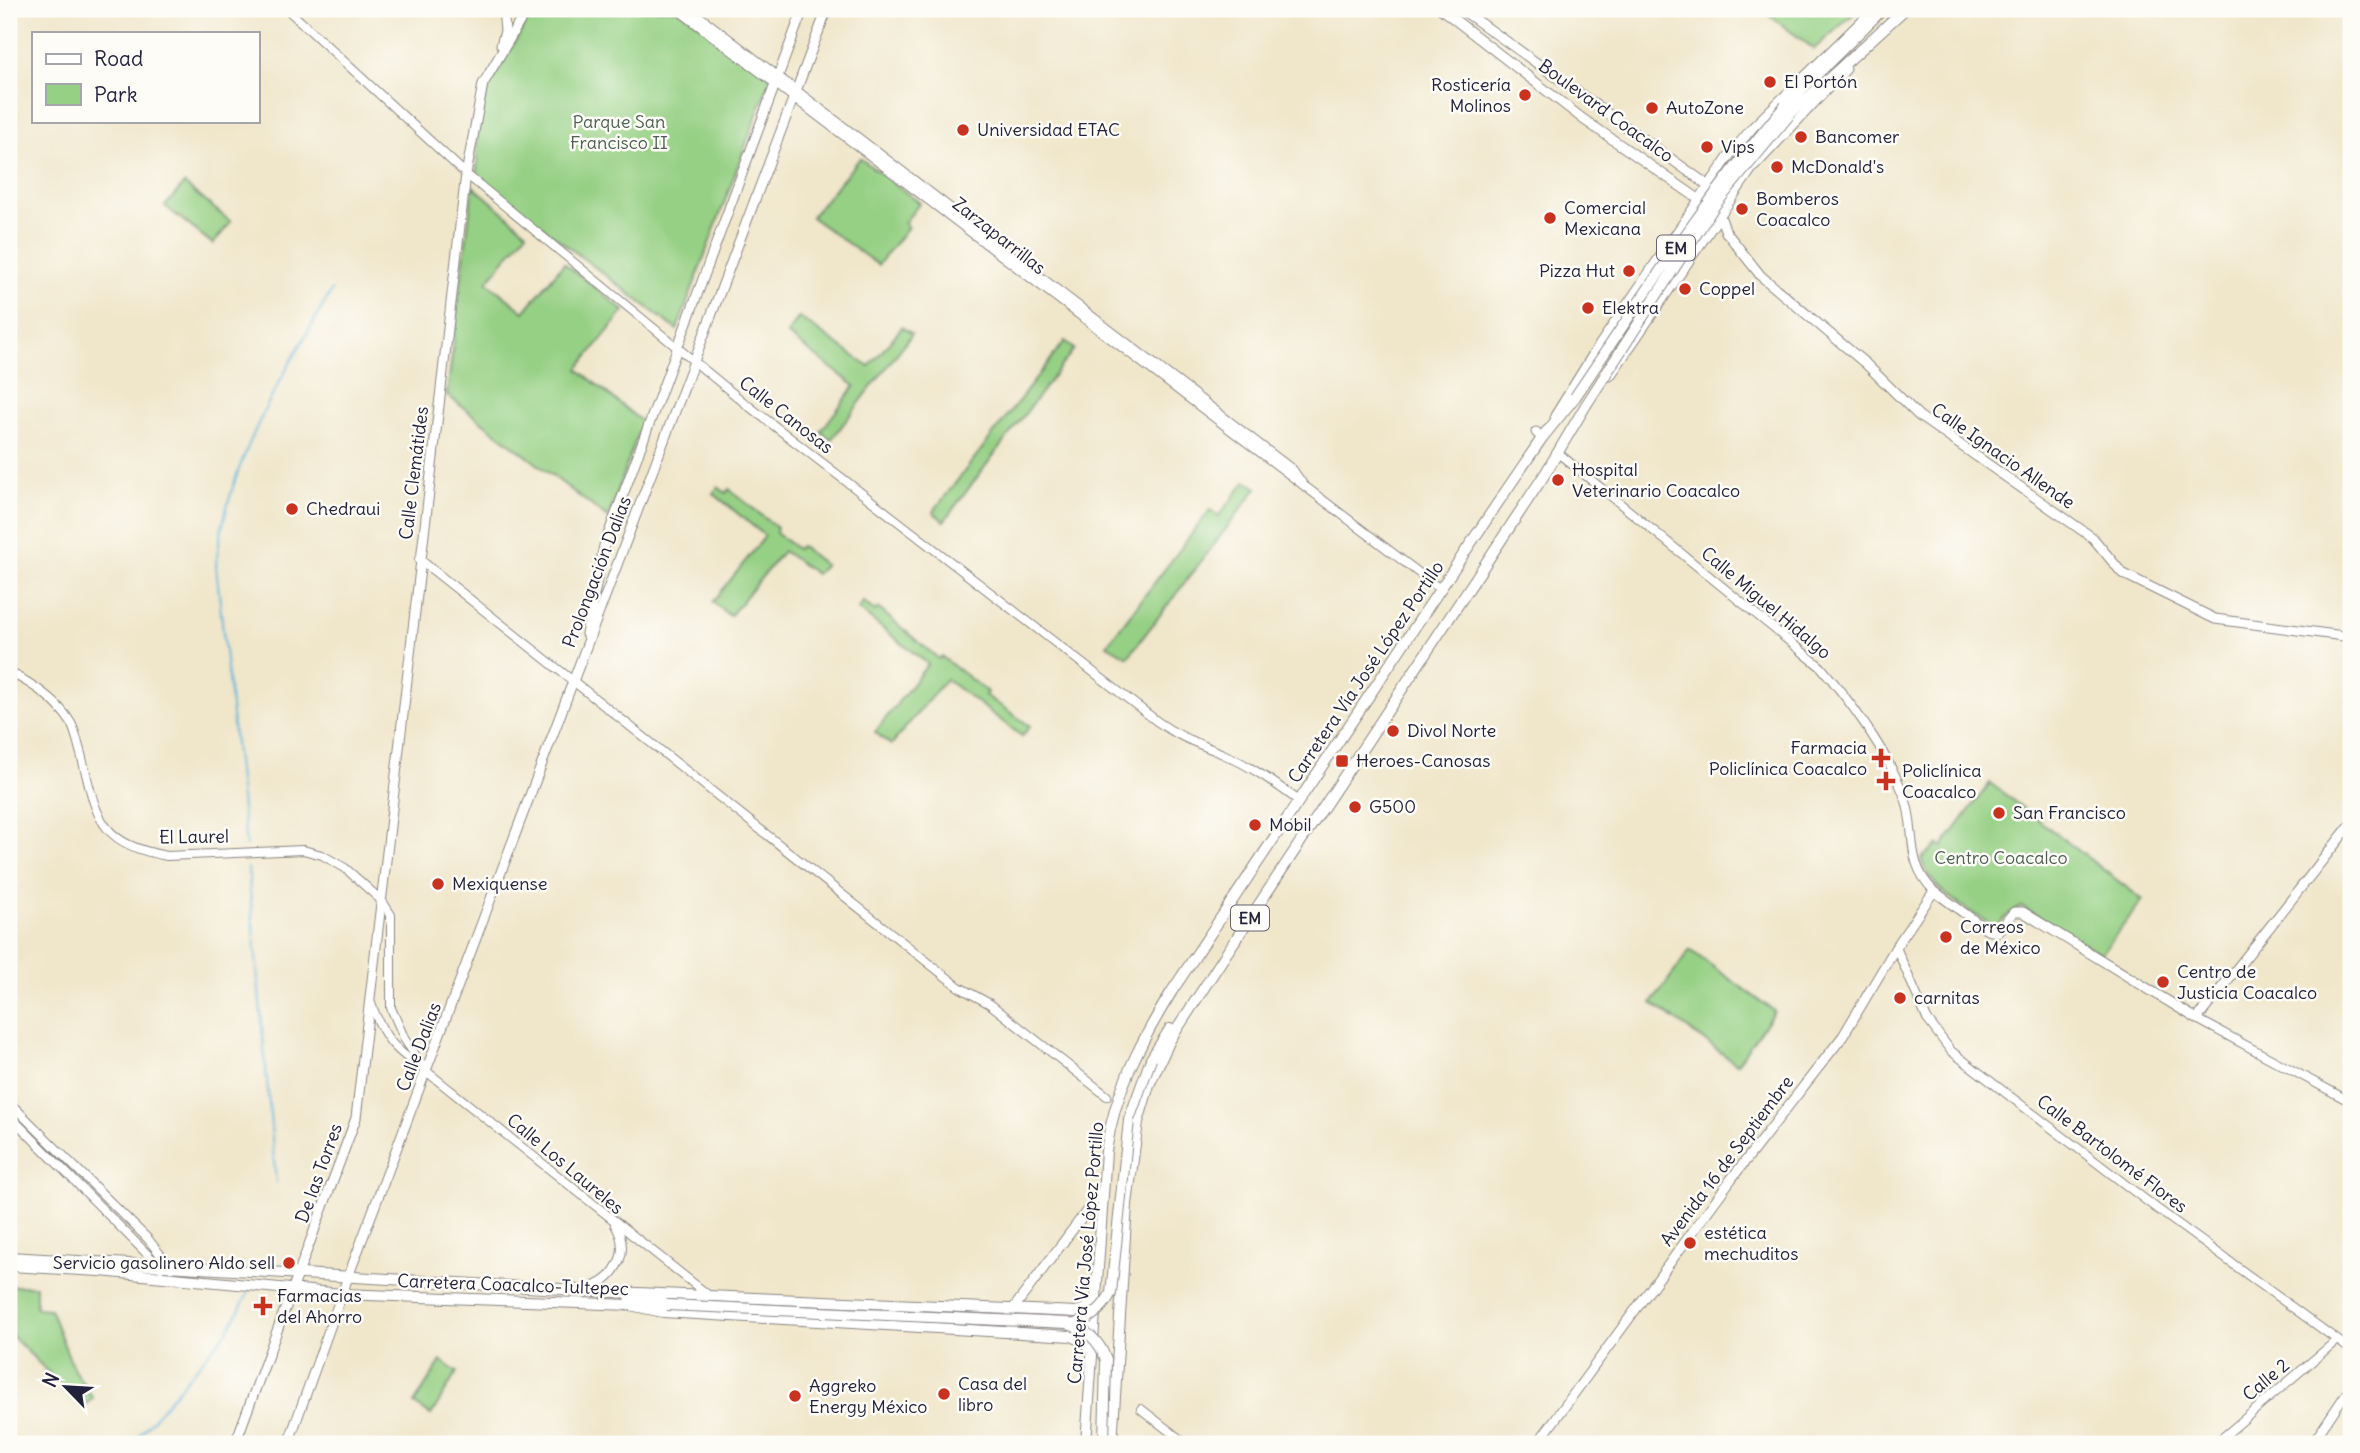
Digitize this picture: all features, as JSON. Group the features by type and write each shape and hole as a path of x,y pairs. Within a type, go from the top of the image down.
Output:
{"main road":[{"name":"Calle Clemátides","path":"500,54 505,30 503,9"},
{"name":"Calle Clemátides","path":"382,901 419,559 466,174 477,105 483,84 527,9"},
{"name":"Prolongación Dalias","path":"580,661 604,546 803,9"},
{"name":"Prolongación Dalias","path":"580,661 827,9"},
{"name":"Boulevard Coacalco","path":"1441,9 1583,119 1720,212"},
{"name":"Boulevard Coacalco","path":"1461,9 1709,186"},
{"path":"1539,435 1732,152 1753,127 1874,9"},
{"name":"Carretera Vía José López Portillo","path":"1086,1444 1110,1124 1124,1080 1140,1043 1539,435 1575,397 1705,205 1788,109 1883,9"},
{"path":"1558,453 1751,170 1798,117 1893,26 1906,9"},
{"name":"Carretera Vía José López Portillo","path":"1112,1444 1127,1204 1138,1122 1149,1085 1170,1040 1558,453 1715,205 1788,109 1906,9"},
{"path":"1732,152 1731,164 1734,169 1742,173 1751,170"},
{"name":"Calle Ignacio Allende","path":"1709,186 1726,232 1761,276 1866,364 1909,408 2093,538 2122,573 2215,619 2351,637"},
{"path":"1667,246 1682,251 1687,261"},
{"name":"Calle Dalias","path":"288,1444 348,1277 580,661"},
{"path":"1934,891 1987,930 1997,932 2014,912 2023,912 2197,1019 2351,824"},
{"name":"Avenida 16 de Septiembre","path":"1537,1444 1732,1178 1843,1036 1896,947 1934,891"},
{"name":"De las Torres","path":"235,1444 356,1118 382,901"},
{"path":"800,1320 839,1315 1064,1326 1081,1322 1101,1309 1112,1288 1129,1120 1151,1059 1175,1020 1222,960"},
{"path":"1014,1332 1008,1320 1013,1309 1077,1228 1104,1188"},
{"name":"Carretera Coacalco-Tultepec","path":"9,1257 614,1292 1076,1312 1086,1309 1096,1300"},
{"name":"Carretera Coacalco-Tultepec","path":"9,1266 342,1294 630,1305 663,1312 1071,1336 1083,1341 1092,1352"},
{"path":"482,1283 482,1300"},
{"path":"614,1292 667,1305 1067,1323 1093,1337 1106,1360 1104,1444"},
{"path":"995,1331 1006,1320 1000,1308"}],"street":[{"name":"Calle Canosas","path":"287,9 466,174 746,404 1158,722 1183,739 1224,755 1268,778 1299,801"},
{"name":"Zarzaparrillas","path":"677,9 777,80"},
{"name":"Zarzaparrillas","path":"690,9 777,80 1277,468 1304,485 1440,589"},
{"name":"Calle Miguel Hidalgo","path":"1558,453 1821,667 1853,705 1905,797 1916,867 1934,891"},
{"path":"419,559 959,987 990,1004 1107,1096"},
{"name":"El Laurel","path":"9,672 38,688 72,725 97,815 123,843 146,853 167,856 303,850 322,855 345,868 382,901"},
{"path":"382,901 393,924 391,1008 405,1040 426,1072"},
{"name":"Calle Bartolomé Flores","path":"1896,947 1927,1019 1951,1051 2156,1208 2351,1350"},
{"name":"Calle Los Laureles","path":"370,1001 388,1043 612,1219 622,1242 617,1268 597,1286 581,1290"},
{"path":"2197,1019 2351,1101"},
{"path":"9,1102 171,1265 170,1278"},
{"path":"9,1115 170,1278"},
{"path":"612,1219 708,1295"},
{"name":"Calle 2","path":"2215,1444 2337,1340"},
{"path":"2312,1444 2351,1386"},
{"path":"1141,1409 1186,1444"}],"green space":[{"name":"Parque San Francisco II","path":"534,9 678,9 771,77 677,330 477,177 477,129 488,89"},
{"path":"1761,9 1859,9 1814,49"},
{"path":"860,158 920,203 904,223 908,227 878,265 811,217"},
{"path":"184,184 231,222 213,244 165,206"},
{"path":"473,186 527,232 487,282 524,312 564,263 624,311 578,369 642,422 608,518 447,395"},
{"path":"799,317 869,367 902,327 912,334 831,440 821,431 855,386 787,334"},
{"path":"1065,341 1074,349 944,521 933,512"},
{"path":"1246,481 1257,488 1128,657 1107,645 1210,510 1219,516"},
{"path":"718,487 726,493 729,489 777,528 776,533 797,549 801,546 825,565 816,574 783,551 730,616 713,602 765,536 713,493"},
{"path":"863,602 875,611 878,608 939,659 942,657 987,692 985,695 1030,726 1022,736 946,679 891,745 875,732 928,664 858,609"},
{"name":"Centro Coacalco","path":"1990,783 2143,900 2101,954 2022,907 2010,913 1996,928 1942,891 1926,871 1921,859 1938,844 1942,847"},
{"path":"1690,950 1774,1011 1737,1064 1652,1003"},
{"path":"9,1286 36,1286 36,1308 50,1309 74,1370 93,1398 83,1407 9,1333"},
{"path":"441,1361 457,1372 431,1415 414,1404"}],"waterway":[{"path":"246,846 216,566 222,527 244,456 259,422 332,290"},
{"path":"248,868 276,1182"},
{"path":"132,1444 229,1329 249,1292"}],"place":[{"name":"El Portón","path":"1770,82"},
{"name":"Rosticería Molinos","path":"1525,95"},
{"name":"AutoZone","path":"1652,108"},
{"name":"Universidad ETAC","path":"963,130"},
{"name":"Bancomer","path":"1801,137"},
{"name":"Vips","path":"1707,147"},
{"name":"McDonald's","path":"1777,167"},
{"name":"Bomberos Coacalco","path":"1742,209"},
{"name":"Comercial Mexicana","path":"1550,218"},
{"name":"Pizza Hut","path":"1629,271"},
{"name":"Coppel","path":"1685,289"},
{"name":"Elektra","path":"1588,308"},
{"name":"Hospital Veterinario Coacalco","path":"1558,480"},
{"name":"Chedraui","path":"292,509"},
{"name":"Divol Norte","path":"1393,731"},
{"name":"Farmacia Policlínica Coacalco","path":"1881,758"},
{"name":"Heroes-Canosas","path":"1342,761"},
{"name":"Policlínica Coacalco","path":"1886,781"},
{"name":"G500","path":"1355,807"},
{"name":"San Francisco","path":"1999,813"},
{"name":"Mobil","path":"1255,825"},
{"name":"Mexiquense","path":"438,884"},
{"name":"Correos de México","path":"1946,937"},
{"name":"Centro de Justicia Coacalco","path":"2163,982"},
{"name":"carnitas","path":"1900,998"},
{"name":"estética mechuditos","path":"1690,1243"},
{"name":"Servicio gasolinero Aldo sell","path":"289,1263"},
{"name":"Farmacias del Ahorro","path":"263,1306"},
{"name":"Casa del libro","path":"944,1394"},
{"name":"Aggreko Energy México","path":"795,1396"}]}
